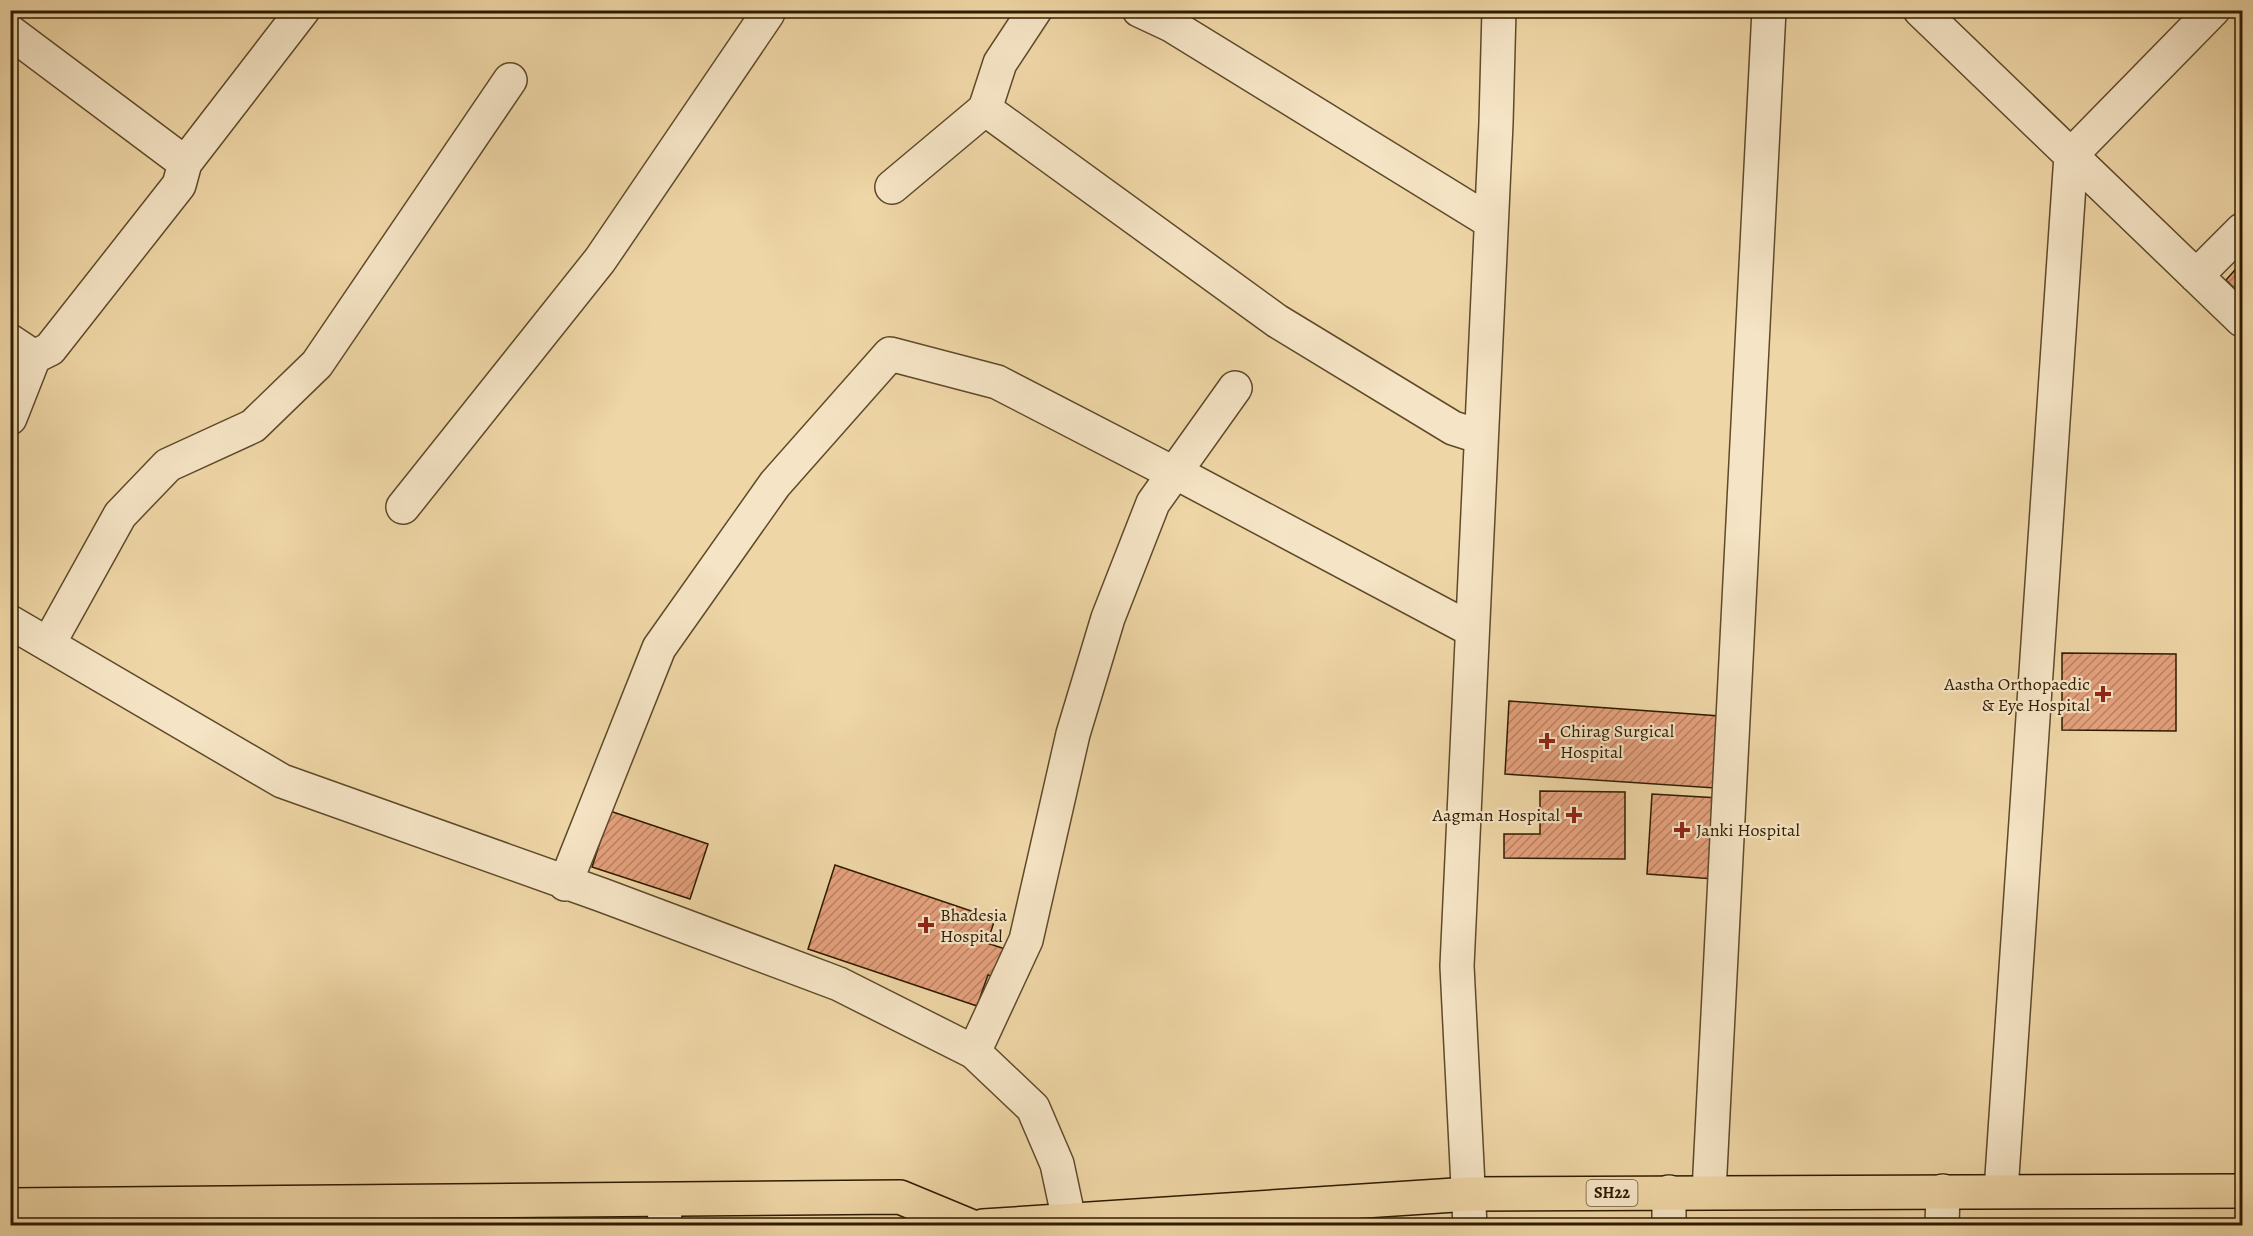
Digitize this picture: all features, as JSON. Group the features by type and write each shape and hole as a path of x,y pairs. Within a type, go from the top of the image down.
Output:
{"main road":[{"name":"SH22","path":"983,1226 1069,1220 1470,1210 1669,1192 2242,1191"},
{"path":"10,1204 665,1213 900,1197 970,1226"}],"street":[{"path":"10,418 22,349 50,349 65,331 179,185 185,163 303,10"},
{"path":"403,507 600,260 768,13 765,10"},
{"path":"892,187 985,109 1000,63 1035,10"},
{"path":"1139,10 1171,25 1491,222"},
{"path":"1470,1210 1457,966 1499,10"},
{"path":"1709,1192 1768,10"},
{"path":"1920,10 2242,320"},
{"path":"2001,1191 2071,155 2213,10"},
{"path":"10,32 185,163"},
{"path":"49,643 120,515 152,481 168,465 253,426 317,364 510,80"},
{"path":"985,109 1277,321 1453,428 1481,437"},
{"path":"2196,276 2242,230"},
{"path":"565,884 659,648 775,484 890,354 997,382 1175,472 1472,630"},
{"path":"974,1052 1026,940 1073,734 1107,618 1153,503 1235,388"},
{"path":"10,622 282,781 565,884 602,895 839,984 974,1052 1033,1108 1057,1164 1069,1220"},
{"path":"1942,1226 1943,1191"},
{"path":"1669,1192 1669,1226"}],"building":[{"path":"2242,262 2242,296 2226,280"},
{"path":"2062,653 2176,654 2176,731 2062,730"},
{"path":"1509,701 1720,716 1715,788 1505,774"},
{"path":"1540,791 1625,792 1625,859 1504,858 1504,834 1540,834"},
{"path":"1652,794 1719,798 1714,879 1647,874"},
{"path":"610,811 708,844 690,899 592,867"},
{"path":"835,865 995,919 987,943 1014,952 1005,981 988,975 977,1006 808,949"}],"place":[{"name":"Aastha Orthopaedic & Eye Hospital","path":"2103,694"},
{"name":"Chirag Surgical Hospital","path":"1547,741"},
{"name":"Aagman Hospital","path":"1574,815"},
{"name":"Janki Hospital","path":"1682,830"},
{"name":"Bhadesia Hospital","path":"926,925"}]}
